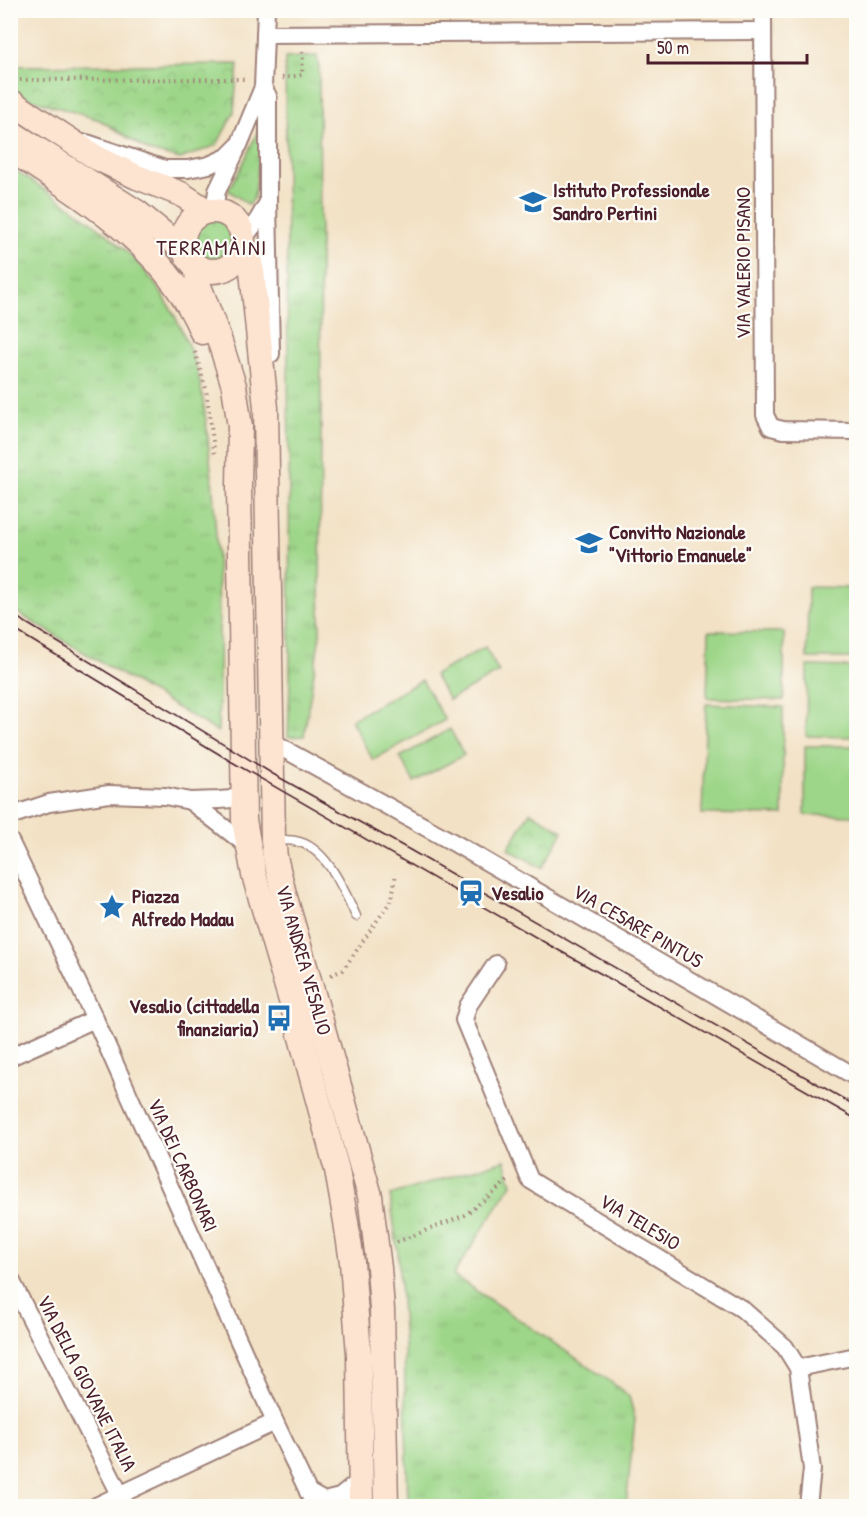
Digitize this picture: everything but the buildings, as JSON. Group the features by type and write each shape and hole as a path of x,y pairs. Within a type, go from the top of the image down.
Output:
{"main road":[{"path":"10,101 97,158 181,194 211,211 232,216 239,224 243,243 240,256 225,269 206,270 138,213 10,132"},
{"name":"VIA ANDREA VESALIO","path":"10,149 74,191 142,245 168,274 195,315 208,346 219,384 239,486"},
{"path":"190,258 183,242 184,232 197,215 211,211"},
{"name":"VIA ANDREA VESALIO","path":"243,243 252,272 266,408 273,840 284,894 370,1196 382,1310 386,1506"},
{"name":"VIA ANDREA VESALIO","path":"190,258 234,386 240,427 244,820 254,875 337,1170 352,1262 359,1355 361,1506"}],"street":[{"name":"VIA ANDREA VESALIO","path":"266,10 272,392 266,408"},
{"name":"VIA VALERIO PISANO","path":"763,10 765,415 771,427 783,430 856,431"},
{"path":"265,34 762,31"},
{"name":"VIA ANDREA VESALIO","path":"211,211 217,191 267,81"},
{"path":"69,139 89,143 165,169 188,169 209,165 228,157 239,145"},
{"path":"243,243 268,201"},
{"name":"VIA CESARE PINTUS","path":"273,743 456,844 856,1077"},
{"path":"10,816 49,803 109,794 165,796 190,801 232,799 243,790"},
{"path":"190,801 249,847"},
{"name":"VIA DEI CARBONARI","path":"10,841 95,1019 274,1422 312,1499"},
{"name":"VIA TELESIO","path":"496,964 468,1006 464,1020 530,1180 742,1309 785,1347 798,1368 812,1469 808,1506"},
{"path":"10,1057 95,1019"},
{"name":"VIA DELLA GIOVANE ITALIA","path":"10,1278 123,1501"},
{"path":"798,1368 856,1356"},
{"path":"96,1506 123,1501 274,1422"},
{"path":"312,1499 324,1501 340,1497 361,1480"}],"lane":[{"path":"273,840 297,841 317,852 337,876 356,916"}],"path":[{"path":"10,80 267,81 302,75 303,33"},
{"path":"194,348 206,388 215,457"},
{"path":"214,406 220,464"},
{"path":"309,983 343,970 392,899 396,873"},
{"path":"391,1244 465,1215 525,1167"}],"green space":[{"path":"317,56 319,68 321,400 320,634 304,736 288,737 290,679 285,58"},
{"path":"238,64 234,112 217,145 180,159 149,151 100,120 24,97 11,86 10,66"},
{"path":"265,115 254,198 249,205 228,190 241,168"},
{"path":"10,167 102,230 135,260 165,298 189,348 203,399 212,478 219,605 218,732 11,609"},
{"path":"214,211 232,216 244,238 239,254 233,263 222,269 206,270 185,251 185,232 197,215"},
{"path":"855,477 856,579 853,579"},
{"path":"808,587 856,588 856,658 807,658"},
{"path":"709,631 784,632 784,700 707,698"},
{"path":"485,647 499,672 449,700 434,675"},
{"path":"807,666 856,667 856,737 806,736"},
{"path":"422,680 445,720 373,760 351,720"},
{"path":"706,704 783,707 783,815 702,814"},
{"path":"450,729 464,755 414,782 400,757"},
{"path":"805,746 856,746 856,816 805,815"},
{"path":"530,812 563,831 542,868 508,849"},
{"path":"505,1160 512,1184 453,1275 629,1396 635,1419 626,1506 408,1506 404,1346 398,1253 390,1195"}],"tram line":[{"path":"10,613 273,774 856,1106"},
{"path":"10,627 232,762 856,1119"}],"place":[{"name":"Istituto Professionale Sandro Pertini","path":"533,202"},
{"name":"Convitto Nazionale \"Vittorio Emanuele\"","path":"589,543"},
{"name":"Vesalio","path":"471,893"},
{"name":"Piazza Alfredo Madau","path":"112,907"},
{"name":"Vesalio (cittadella finanziaria)","path":"279,1018"}],"district":[{"name":"TERRAMÀINI","path":"212,247"}]}
